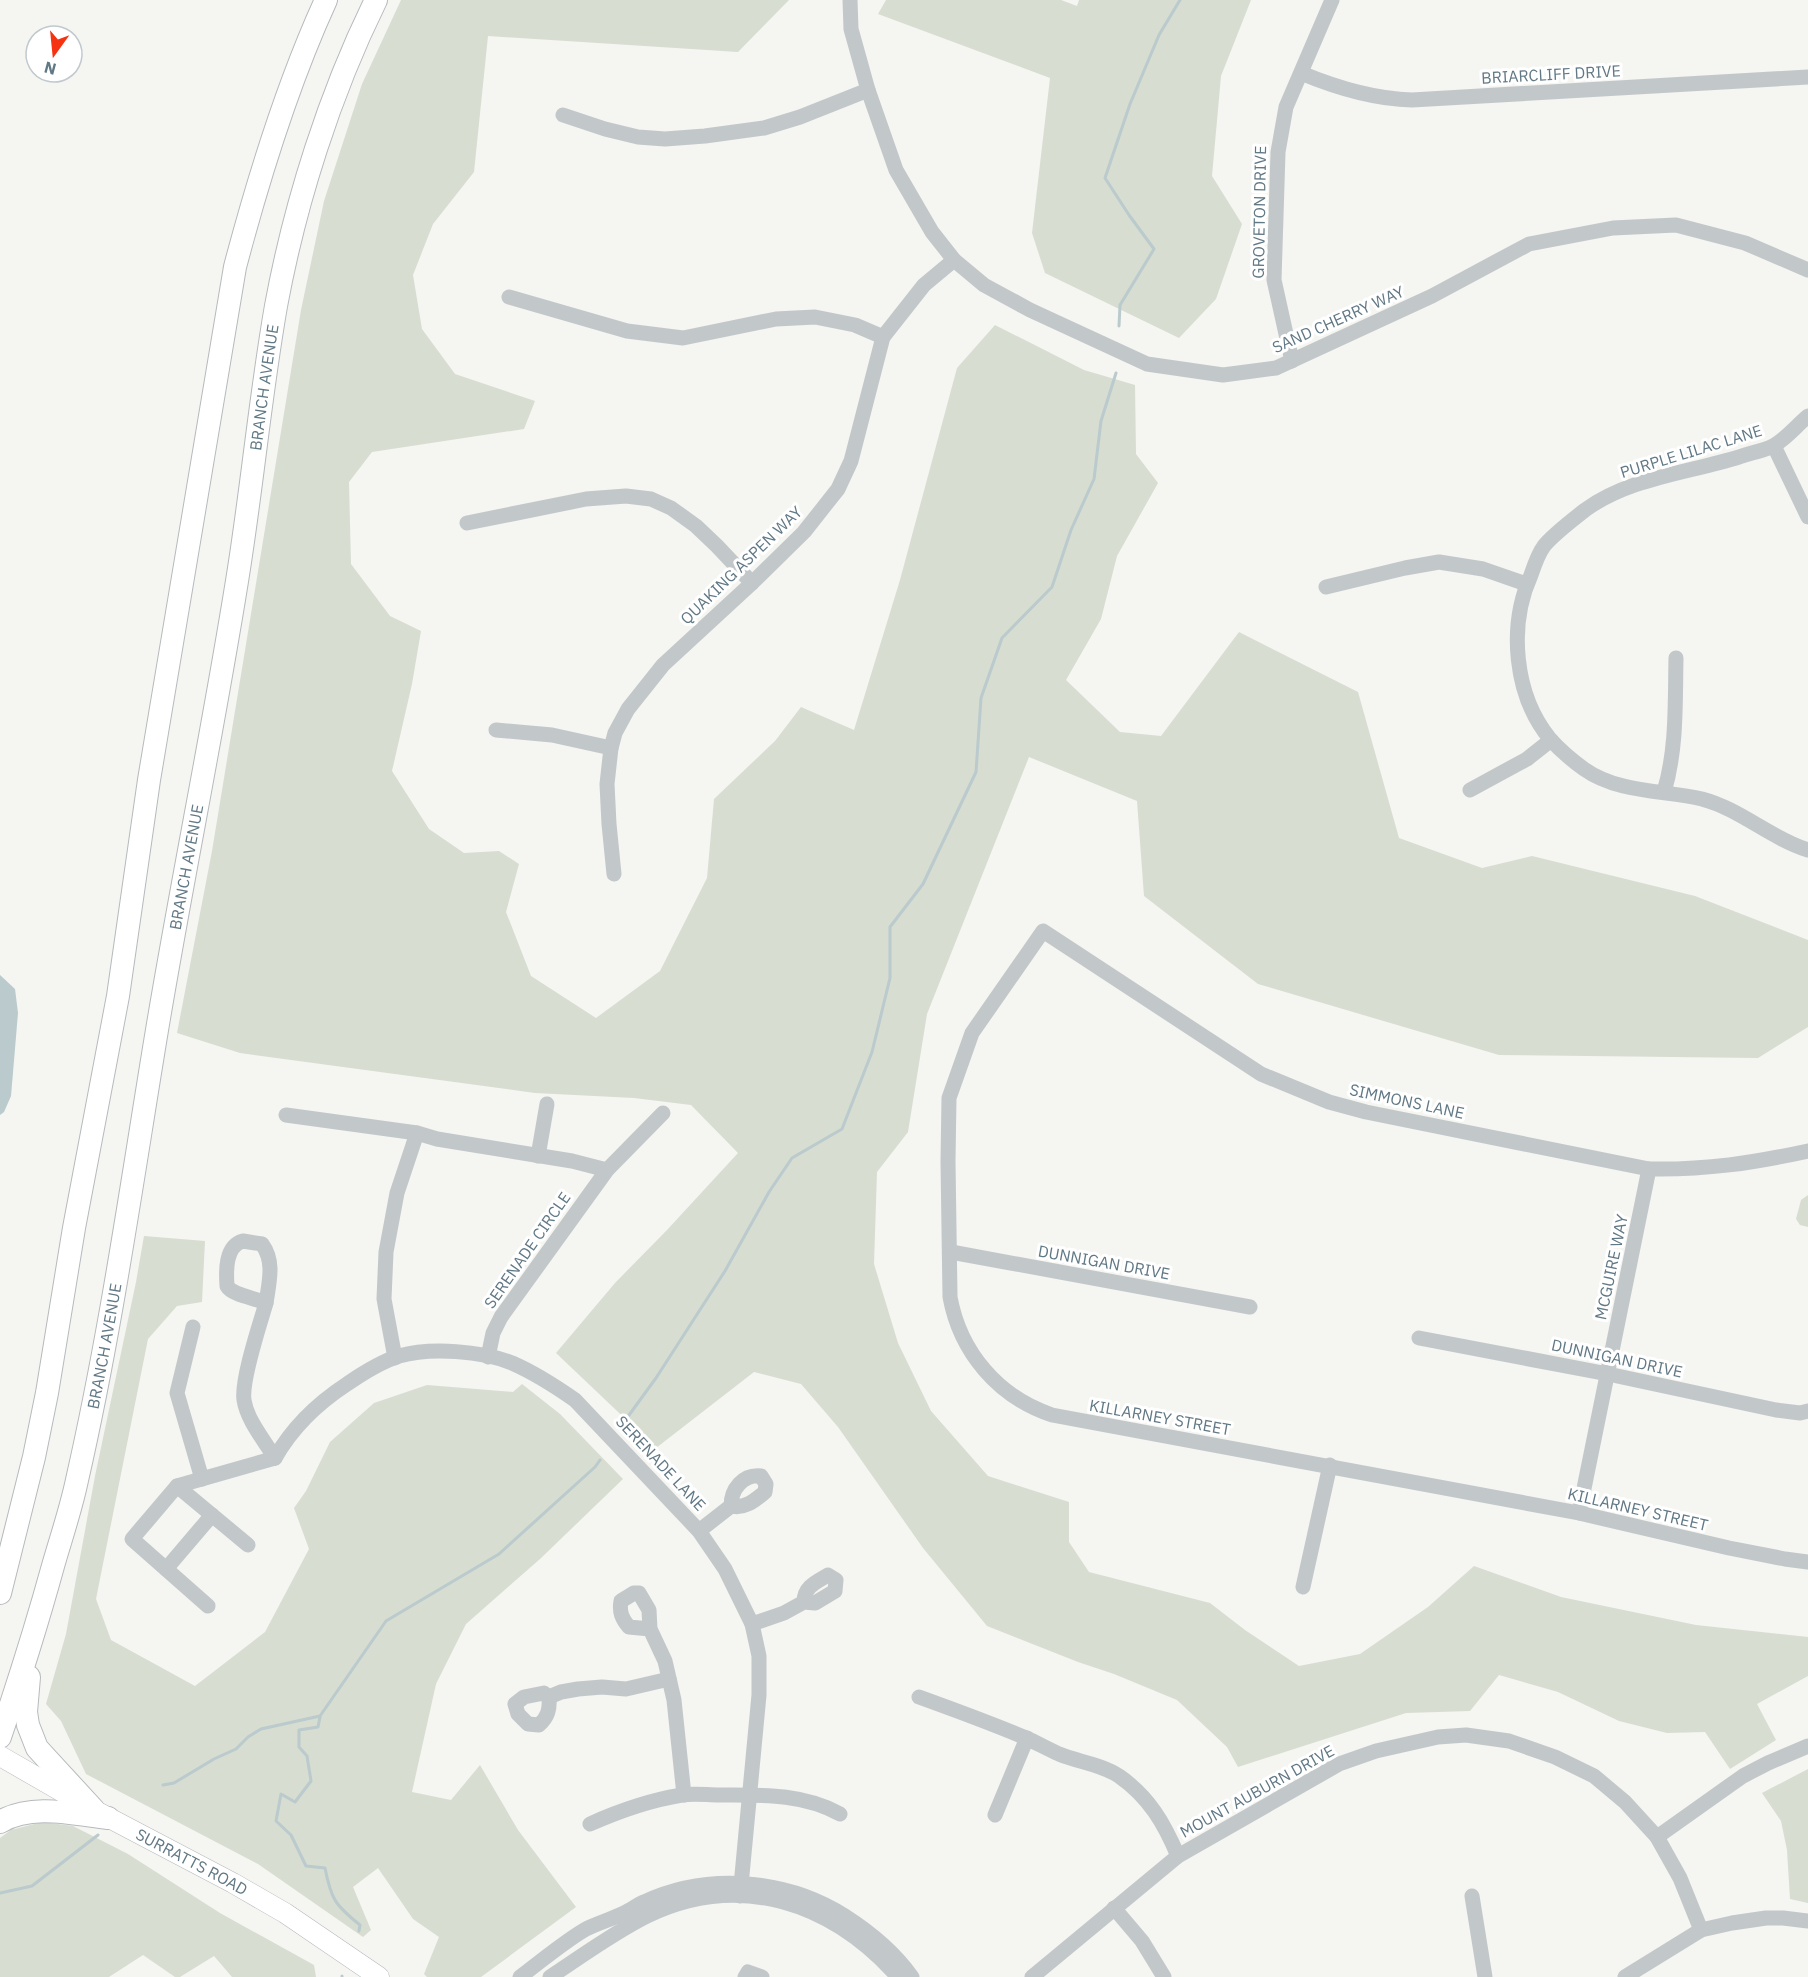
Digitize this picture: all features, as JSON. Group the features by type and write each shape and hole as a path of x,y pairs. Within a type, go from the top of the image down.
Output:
{"highway":[{"path":"0,1593 6,1555 47,1393 74,1228 118,996 149,780 235,267 277,127 297,69 326,0"},
{"name":"BRANCH AVENUE","path":"0,1737 33,1638 76,1486 124,1239 167,969 237,578 277,304 295,225 320,136 356,41 376,0"},
{"path":"33,1638 26,1712 32,1738 42,1755 101,1814"},
{"path":"0,1822 20,1813 39,1811 101,1814"}],"main road":[{"name":"SURRATTS ROAD","path":"0,1756 101,1814 222,1877 285,1913 379,1977"}],"street":[{"name":"SAND CHERRY WAY","path":"850,0 851,29 868,90 896,170 932,232 954,260 984,285 1030,310 1147,364 1224,375 1276,368 1432,296 1529,244 1613,228 1676,225 1745,243 1808,270"},
{"name":"GROVETON DRIVE","path":"1292,361 1274,280 1277,165 1280,137 1284,114 1332,0"},
{"name":"BRIARCLIFF DRIVE","path":"1301,73 1352,92 1390,100 1808,76"},
{"path":"563,114 605,129 638,137 665,139 705,136 764,128 800,117 868,90"},
{"name":"QUAKING ASPEN WAY","path":"614,874 607,784 615,733 628,709 663,665 804,532 838,489 851,461 883,337 924,285 954,260"},
{"path":"509,297 627,331 683,338 776,319 815,317 855,325 883,337"},
{"name":"PURPLE LILAC LANE","path":"1808,416 1774,446 1653,479 1613,493 1585,510 1543,546 1526,584 1519,612 1516,649 1520,677 1538,721 1551,740 1585,769 1609,782 1631,788 1703,799 1724,806 1795,846 1808,850"},
{"path":"1774,446 1808,517"},
{"path":"467,523 586,499 626,496 651,499 670,508 696,526 752,583"},
{"path":"1326,587 1439,562 1483,570 1526,584"},
{"path":"1664,792 1670,773 1674,731 1676,658"},
{"path":"496,729 552,735 611,748"},
{"path":"1470,790 1527,759 1551,740"},
{"name":"SIMMONS LANE","path":"1043,931 1261,1074 1329,1102 1366,1112 1649,1169 1689,1170 1735,1165 1808,1151"},
{"name":"KILLARNEY STREET","path":"1043,931 972,1034 949,1098 950,1297 954,1318 975,1359 1006,1391 1028,1405 1052,1415 1579,1513 1729,1548 1808,1562"},
{"path":"538,1156 547,1104"},
{"name":"SERENADE CIRCLE","path":"488,1357 493,1333 501,1317 608,1170 663,1113"},
{"path":"286,1115 417,1133 437,1139 572,1161 608,1170"},
{"path":"395,1358 384,1299 386,1252 397,1193 417,1133"},
{"name":"MCGUIRE WAY","path":"1579,1513 1649,1169"},
{"name":"DUNNIGAN DRIVE","path":"951,1252 1251,1307"},
{"path":"208,1606 132,1539 177,1486 275,1458 252,1420 244,1401 244,1384 266,1303"},
{"path":"193,1327 177,1393 202,1479"},
{"name":"DUNNIGAN DRIVE","path":"1419,1338 1608,1374 1776,1410 1800,1413 1808,1411"},
{"name":"SERENADE LANE","path":"275,1458 290,1434 335,1392 379,1364 416,1353 441,1352 510,1362 575,1400 699,1531 725,1569 752,1623 759,1656 759,1695 741,1889"},
{"path":"1302,1587 1330,1465"},
{"path":"177,1486 248,1545"},
{"path":"699,1531 731,1506"},
{"path":"166,1569 212,1515"},
{"path":"752,1623 784,1613 804,1602"},
{"path":"650,1629 665,1661 674,1700 684,1795"},
{"path":"549,1697 578,1689 602,1687 626,1689 669,1679"},
{"path":"919,1697 1027,1738 1058,1754 1117,1775 1143,1797 1166,1827 1178,1856"},
{"name":"MOUNT AUBURN DRIVE","path":"1032,1977 1178,1856 1339,1764 1412,1742 1466,1735 1509,1742 1529,1748 1555,1757 1594,1776 1625,1802 1657,1838 1680,1878 1701,1930"},
{"path":"995,1815 1027,1738"},
{"path":"1657,1838 1743,1776 1808,1746"},
{"path":"590,1824 614,1813 684,1795 750,1795 811,1801 840,1814"},
{"path":"550,1977 648,1916 694,1900 754,1884 797,1893 826,1905 870,1933 912,1977"},
{"path":"520,1977 586,1929 645,1902 686,1889 712,1885 741,1889 823,1916 860,1940 898,1977"},
{"path":"1472,1896 1489,1976"},
{"path":"1114,1908 1142,1941 1164,1977"},
{"path":"1625,1977 1701,1930 1766,1918 1808,1922"},
{"path":"745,1977 748,1972 762,1977"}],"shaded area":[{"path":"401,0 789,0 738,52 488,36 474,172 433,224 413,275 422,329 455,374 535,401 524,429 372,452 349,482 351,564 390,616 421,631 412,684 392,771 429,829 464,853 499,851 519,864 506,912 531,976 596,1018 660,971 707,878 714,799 775,741 801,707 854,730 900,580 957,368 995,325 1084,370 1135,385 1136,454 1158,483 1117,556 1101,619 1066,680 1120,732 1161,736 1239,632 1358,692 1399,838 1482,868 1532,856 1695,896 1808,940 1808,1027 1758,1058 1499,1055 1258,984 1144,896 1137,801 1029,757 927,1014 908,1132 877,1172 874,1264 898,1343 931,1411 988,1476 1069,1502 1069,1542 1089,1572 1210,1603 1245,1630 1299,1666 1360,1654 1428,1607 1474,1566 1561,1597 1696,1625 1808,1637 1808,1676 1757,1704 1776,1740 1730,1769 1705,1732 1667,1733 1619,1721 1558,1692 1499,1675 1470,1711 1406,1713 1238,1767 1227,1747 1177,1700 987,1626 923,1548 838,1427 801,1384 754,1372 656,1448 556,1353 615,1283 738,1153 691,1105 634,1098 535,1093 240,1053 177,1033 212,851 301,310 324,201 362,84"},
{"path":"886,0 1061,0 1077,6 1079,0 1251,0 1221,76 1212,176 1242,224 1216,299 1179,338 1045,273 1032,233 1050,78 878,14"},
{"path":"0,975 15,989 18,1013 11,1096 4,1112 0,1115"},
{"path":"1808,1195 1808,1227 1800,1225 1796,1219 1801,1200"},
{"path":"144,1236 205,1241 202,1302 177,1306 148,1339 96,1599 111,1640 195,1686 265,1632 309,1549 294,1508 306,1491 330,1442 374,1403 427,1385 513,1392 522,1384 560,1414 623,1479 540,1559 466,1624 436,1684 412,1792 451,1800 480,1765 518,1830 576,1907 481,1977 427,1977 424,1974 439,1937 413,1919 378,1868 353,1887 371,1930 363,1937 258,1864 86,1774 61,1721 46,1704 66,1634 95,1476"},
{"path":"1808,1769 1808,1903 1790,1899 1787,1850 1781,1821 1762,1793"},
{"path":"42,1822 73,1826 128,1854 220,1913 314,1965 316,1977 232,1977 214,1956 180,1977 175,1977 143,1955 109,1977 0,1977 0,1838 11,1830"}],"waterway":[{"path":"1119,326 1120,305 1154,249 1105,178 1130,104 1159,35 1180,0"},
{"path":"624,1422 656,1378 725,1271 769,1192 792,1158 842,1129 872,1052 890,978 890,927 923,884 976,772 981,698 1002,638 1052,587 1071,530 1094,479 1101,421 1116,373"},
{"path":"163,1785 174,1783 214,1759 236,1749 248,1737 261,1729 320,1716 386,1621 499,1554 600,1460"},
{"path":"320,1717 318,1727 299,1730 299,1747 307,1756 311,1781 295,1802 281,1794 276,1821 291,1835 306,1866 325,1868 335,1901 360,1925 359,1931"},
{"path":"0,1893 32,1886 98,1835"}]}
